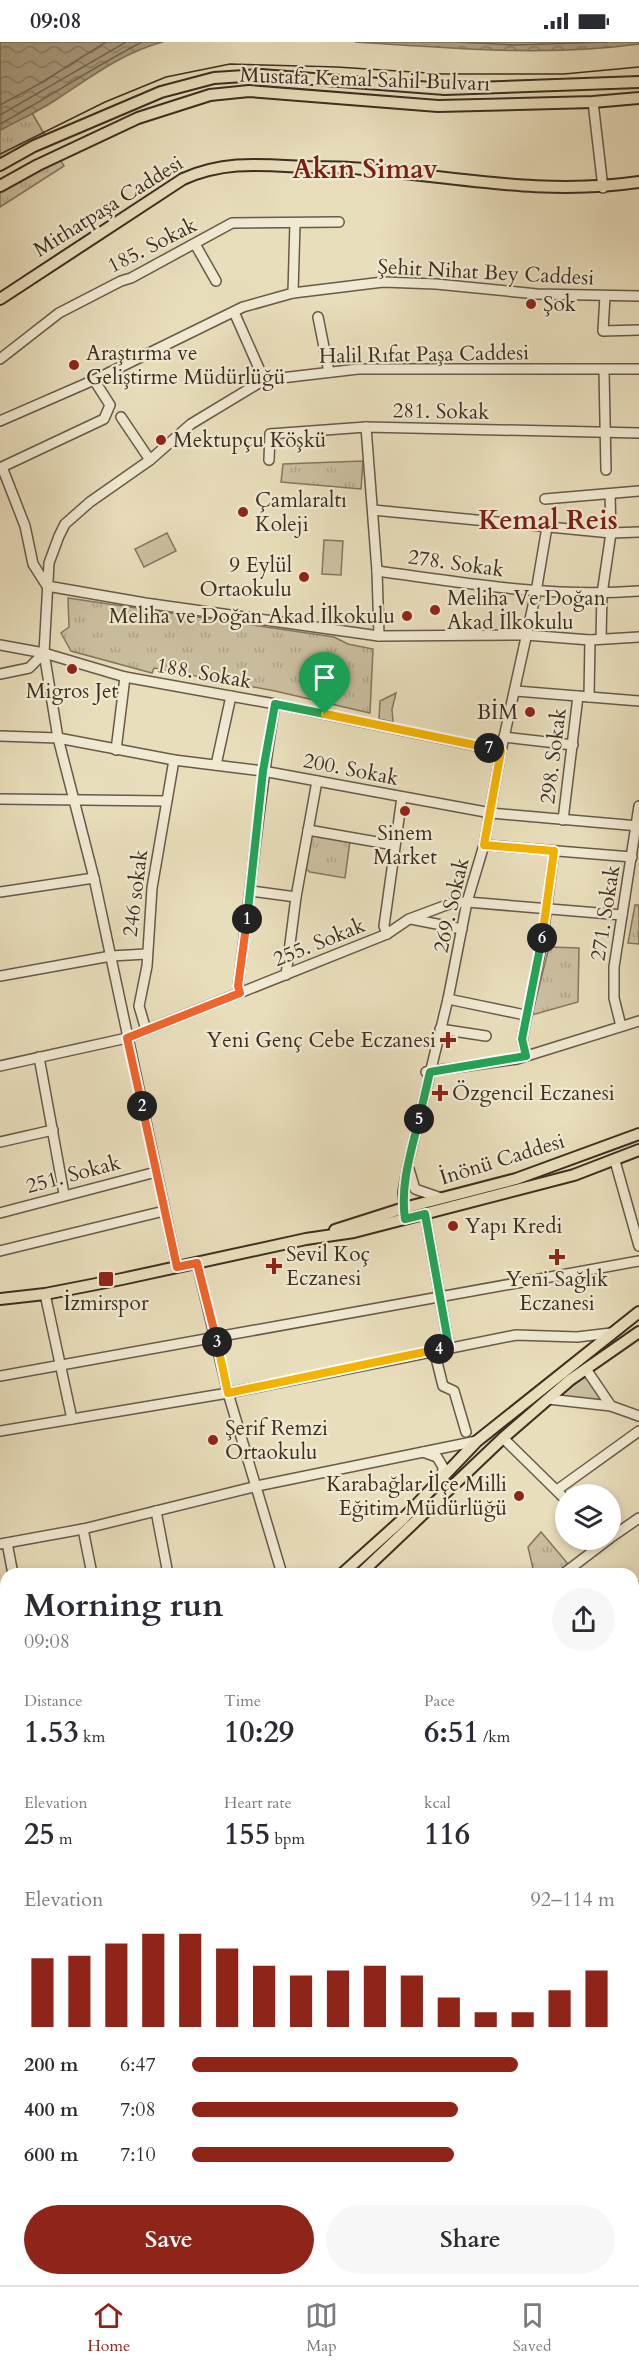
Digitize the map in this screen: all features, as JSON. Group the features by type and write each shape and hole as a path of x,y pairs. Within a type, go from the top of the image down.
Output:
{"main road":[{"name":"Mustafa Kemal Sahil Bulvarı","path":"0,165 34,146 161,92 214,78 291,76 445,89 639,82"},
{"name":"Mustafa Kemal Sahil Bulvarı","path":"0,186 38,165 138,118 210,95 249,91 438,106 593,102 639,98"},
{"name":"Mithatpaşa Caddesi","path":"0,299 183,179 198,172 241,164 361,168 539,188 603,188 639,182"},
{"name":"İnönü Caddesi","path":"306,1239 404,1208 516,1179 639,1134"},
{"name":"İnönü Caddesi","path":"0,1299 45,1294 306,1239 354,1232 574,1175 639,1150"},
{"path":"349,1568 402,1520 477,1441 639,1312"},
{"path":"366,1568 503,1438 548,1399 639,1332"}],"street":[{"path":"593,102 603,188"},
{"name":"185. Sokak","path":"0,359 59,314 232,223 339,222"},
{"path":"293,293 295,223"},
{"path":"195,244 216,281"},
{"name":"Şehit Nihat Bey Caddesi","path":"0,421 94,380 243,307 293,293 383,282 436,284 537,294 639,296"},
{"path":"605,296 603,331 639,330"},
{"path":"234,312 261,373"},
{"path":"318,317 329,372"},
{"name":"Halil Rıfat Paşa Caddesi","path":"177,1267 94,878 58,738 44,653 49,563 53,548 65,524 90,502 150,460 191,424 264,380 358,369 639,369"},
{"path":"604,370 606,470"},
{"path":"94,380 110,405 104,419 2,466 25,526 33,564 47,586 145,603 379,636 526,635 590,640 639,637"},
{"path":"121,417 150,460"},
{"path":"366,427 377,571 379,636"},
{"name":"281. Sokak","path":"269,460 270,434 366,427 639,433"},
{"path":"546,499 639,491"},
{"path":"601,639 602,594 611,533 609,494"},
{"path":"373,510 547,528 611,533 639,532"},
{"name":"269. Sokak","path":"405,1219 403,1192 408,1164 428,1072 448,999 466,902 484,845 491,813 501,751 516,691 547,528"},
{"name":"278. Sokak","path":"377,571 536,592 602,594 639,591"},
{"path":"589,697 590,640"},
{"name":"188. Sokak","path":"0,645 44,653 125,677 275,704 501,751"},
{"path":"0,674 29,668 44,653"},
{"path":"116,750 125,677"},
{"path":"516,691 639,701"},
{"path":"216,765 231,696"},
{"name":"298. Sokak","path":"563,820 578,696"},
{"path":"240,993 238,986 251,891 263,771 275,704"},
{"name":"200. Sokak","path":"0,736 58,738 174,760 263,771 491,813 638,826"},
{"path":"504,737 573,744"},
{"name":"246 sokak","path":"146,1030 139,1006 147,966 152,888 174,760"},
{"path":"286,975 296,897 317,781"},
{"path":"387,934 384,926 402,797"},
{"path":"0,799 166,801"},
{"name":"271. Sokak","path":"621,1026 614,998 614,967 638,826 639,806"},
{"path":"308,830 394,845"},
{"path":"484,845 632,857"},
{"path":"526,1056 522,1039 525,1015 542,943 554,851"},
{"path":"0,892 94,878"},
{"path":"251,891 296,897"},
{"path":"466,902 622,915"},
{"name":"255. Sokak","path":"0,1066 127,1038 387,934 409,919 452,903 466,902"},
{"path":"409,919 462,929"},
{"path":"0,976 111,956 146,954"},
{"path":"448,999 525,1015"},
{"path":"428,1072 526,1056 639,1021"},
{"path":"441,1029 486,1036"},
{"path":"39,1058 64,1194"},
{"path":"0,1142 53,1130"},
{"path":"615,1161 637,1229 639,1246"},
{"path":"408,1164 415,1189 441,1198"},
{"name":"251. Sokak","path":"0,1213 64,1194 156,1172"},
{"path":"0,1251 164,1211"},
{"path":"425,1214 449,1347"},
{"path":"0,1376 639,1261"},
{"path":"197,1263 228,1393 257,1486 276,1568"},
{"path":"45,1294 72,1419"},
{"path":"0,1431 228,1393 516,1335 577,1337 611,1333"},
{"path":"434,1350 443,1386 454,1391 466,1432"},
{"path":"586,1369 611,1406"},
{"path":"548,1399 611,1406 639,1416"},
{"path":"565,1484 639,1431"},
{"path":"503,1438 555,1488"},
{"path":"11,1568 4,1544 83,1529 257,1486 477,1441"},
{"path":"421,1451 437,1457 443,1467 442,1478"},
{"path":"156,1511 167,1568"},
{"path":"621,1530 639,1518"},
{"path":"83,1529 91,1568"},
{"path":"571,1568 594,1550"}],"green space":[{"path":"32,113 46,137 0,159 0,129"},
{"path":"60,159 64,166 0,207 0,192"},
{"path":"363,461 361,489 281,482 283,464"},
{"path":"167,533 176,551 144,567 135,549"},
{"path":"324,540 343,541 341,575 322,574"},
{"path":"68,598 334,637 348,644 373,649 370,713 275,691 154,668 152,673 71,651 61,633 69,627"},
{"path":"396,693 392,709 393,722 379,719 380,701"},
{"path":"311,834 350,841 345,878 310,872 305,868"},
{"path":"635,905 639,905 639,944 628,943"},
{"path":"549,947 579,948 578,1002 532,1015"},
{"path":"584,1371 607,1402 553,1395"},
{"path":"541,1532 569,1565 565,1568 533,1568 528,1547"}],"water":[{"path":"0,42 163,42 120,59 48,105 1,130"},
{"path":"355,42 639,42 639,44 533,51"}],"tram line":[{"path":"0,154 105,102 166,77 230,64 337,67 443,74 564,74 639,67"}],"place":[{"name":"Şok","path":"531,304"},
{"name":"Araştırma ve Geliştirme Müdürlüğü","path":"74,365"},
{"name":"Mektupçu Köşkü","path":"161,440"},
{"name":"Çamlaraltı Koleji","path":"243,512"},
{"name":"9 Eylül Ortaokulu","path":"304,577"},
{"name":"Meliha Ve Doğan Akad İlkokulu","path":"435,610"},
{"name":"Meliha ve Doğan Akad İlkokulu","path":"407,616"},
{"name":"Migros Jet","path":"72,669"},
{"name":"BİM","path":"530,712"},
{"name":"Sinem Market","path":"405,811"},
{"name":"Yeni Genç Cebe Eczanesi","path":"448,1040"},
{"name":"Özgencil Eczanesi","path":"440,1093"},
{"name":"Yapı Kredi","path":"453,1226"},
{"name":"Yeni Sağlık Eczanesi","path":"557,1257"},
{"name":"Sevil Koç Eczanesi","path":"274,1266"},
{"name":"İzmirspor","path":"106,1279"},
{"name":"Şerif Remzi Ortaokulu","path":"213,1440"},
{"name":"Karabağlar İlçe Milli Eğitim Müdürlüğü","path":"519,1496"}],"district":[{"name":"Akın Simav","path":"365,169"},
{"name":"Kemal Reis","path":"548,520"}],"route":[{"path":"275,704 325,714 501,751 484,845 554,851 542,943 525,1015 522,1039 526,1056 430,1072 408,1164 403,1192 404,1208 405,1219 425,1214 449,1347 228,1393 197,1263 177,1267 173,1254 127,1038 240,993 238,986 251,891 263,771 275,704"}]}
